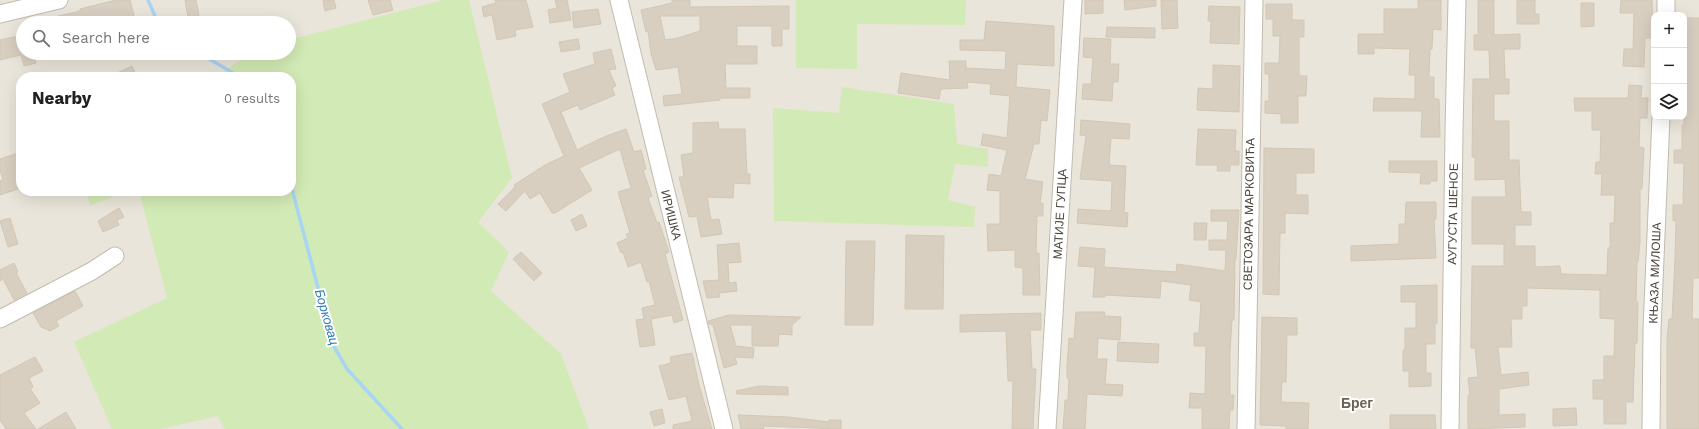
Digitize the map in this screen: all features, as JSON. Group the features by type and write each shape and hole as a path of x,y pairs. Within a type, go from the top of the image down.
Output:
{"street":[{"path":"0,14 59,0"},
{"name":"ИРИШКА","path":"619,0 724,429"},
{"name":"МАТИЈЕ ГУПЦА","path":"1047,429 1073,0"},
{"name":"СВЕТОЗАРА МАРКОВИЋА","path":"1246,429 1254,0"},
{"name":"АУГУСТА ШЕНОЕ","path":"1450,429 1457,0"},
{"path":"1666,0 1666,12"},
{"name":"КЊАЗА МИЛОША","path":"1651,429 1652,329 1661,120"},
{"path":"0,319 92,271 115,256"}],"shaded area":[{"path":"0,0 1699,0 1699,429 0,429"}],"green space":[{"path":"443,0 469,0 512,178 478,222 509,252 491,291 561,354 589,429 225,429 218,416 160,429 112,429 74,342 167,298 140,196 296,196 296,72 223,72 240,60 296,60 296,38"},
{"path":"796,0 966,0 965,25 857,24 857,69 796,68"},
{"path":"842,87 954,104 957,144 988,149 988,167 955,164 948,200 975,207 974,227 774,221 773,108 839,113"},
{"path":"88,196 114,196 90,206"}],"building":[{"path":"116,0 130,0 134,16 59,16 80,11 80,9"},
{"path":"185,0 196,0 199,16 188,16"},
{"path":"323,0 334,0 336,8 325,11"},
{"path":"368,0 390,0 393,10 373,15"},
{"path":"495,0 526,0 533,27 515,30 516,36 497,40 492,15 484,17 482,7 496,3"},
{"path":"555,0 567,0 571,20 550,23 548,10 557,8"},
{"path":"672,0 690,0 690,7 789,6 789,29 782,29 782,46 772,46 772,26 737,26 737,46 757,46 757,64 725,64 726,88 750,88 750,98 720,98 720,100 664,106 663,96 682,94 678,67 656,70 651,53 648,31 646,32 641,10 672,3","holes":["660,16 700,16 700,31 678,38 665,40"]},
{"path":"1085,0 1103,0 1103,13 1085,14"},
{"path":"1124,0 1156,0 1156,6 1125,10"},
{"path":"1161,0 1177,0 1178,28 1162,29"},
{"path":"1418,0 1441,0 1441,30 1433,29 1432,49 1430,49 1429,77 1434,77 1434,99 1439,99 1440,137 1421,137 1422,111 1373,111 1374,98 1415,99 1415,75 1409,75 1410,49 1374,48 1374,54 1358,54 1358,34 1384,34 1384,9 1418,9"},
{"path":"1478,0 1494,0 1494,35 1520,34 1520,49 1504,49 1505,79 1509,79 1509,94 1494,94 1494,121 1509,121 1509,160 1519,160 1521,212 1531,212 1531,225 1515,225 1515,246 1535,246 1535,267 1560,266 1561,274 1607,275 1608,248 1610,248 1610,223 1614,223 1615,195 1601,195 1602,174 1595,174 1596,162 1600,162 1601,130 1592,130 1592,111 1575,111 1574,98 1628,98 1629,85 1642,86 1641,98 1648,98 1647,118 1640,118 1639,147 1644,148 1642,189 1640,189 1640,242 1637,262 1637,343 1635,343 1633,402 1626,402 1626,424 1604,424 1604,399 1593,399 1593,380 1604,380 1604,356 1614,356 1615,319 1600,318 1600,290 1527,288 1527,306 1522,306 1522,319 1511,319 1512,347 1498,347 1501,375 1528,372 1529,385 1499,389 1499,415 1525,414 1525,427 1468,429 1468,395 1470,395 1468,378 1478,377 1475,348 1471,348 1472,266 1504,266 1504,244 1472,244 1472,197 1506,197 1505,179 1475,180 1475,157 1472,157 1473,79 1490,79 1489,50 1474,50 1474,35 1478,35"},
{"path":"1517,0 1535,0 1535,14 1539,14 1539,24 1517,24"},
{"path":"1621,0 1652,0 1651,38 1645,38 1644,67 1623,66 1624,49 1633,49 1634,13 1620,13"},
{"path":"1581,3 1594,3 1594,26 1581,27"},
{"path":"1266,4 1292,4 1292,20 1304,20 1304,37 1299,37 1299,76 1307,76 1306,96 1298,96 1298,123 1281,123 1281,114 1265,113 1265,101 1269,101 1269,74 1265,74 1265,63 1279,63 1280,36 1273,36 1273,19 1266,19"},
{"path":"1209,6 1240,7 1239,44 1210,43 1211,21 1208,21"},
{"path":"598,9 601,24 574,28 572,12"},
{"path":"1687,18 1699,18 1699,278 1693,278 1692,319 1699,319 1699,429 1667,429 1667,340 1669,319 1672,319 1675,259 1676,221 1673,221 1673,205 1683,205 1684,163 1674,163 1674,150 1682,150 1682,125 1684,125 1684,120 1687,120"},
{"path":"986,21 1054,26 1054,66 1017,64 1016,87 1050,90 1047,121 1041,120 1039,144 1034,144 1025,179 1043,182 1040,203 1043,203 1043,216 1037,216 1036,253 1039,253 1040,295 1023,295 1023,268 1015,267 1015,250 988,251 987,224 1000,224 1000,191 987,190 989,174 1001,176 1007,150 981,145 983,134 1007,138 1010,96 990,94 991,84 967,82 968,88 941,89 939,99 898,93 901,73 950,80 949,61 966,61 966,68 1005,70 1006,51 960,50 960,40 984,40"},
{"path":"1107,27 1155,28 1155,38 1106,37"},
{"path":"16,37 16,56 0,60 0,40"},
{"path":"1084,38 1111,39 1110,64 1119,64 1118,82 1113,82 1112,101 1082,99 1083,84 1091,84 1093,58 1083,57"},
{"path":"578,39 580,49 561,52 559,42"},
{"path":"611,49 616,69 609,70 616,86 612,88 615,95 580,110 578,105 561,112 577,150 606,136 626,129 634,152 641,150 646,169 643,170 652,196 648,198 657,223 659,222 669,252 665,254 683,320 674,323 672,315 651,319 655,345 640,347 636,320 644,319 642,308 655,305 649,281 647,282 641,262 628,267 623,252 621,253 617,243 628,238 626,234 630,233 618,192 631,188 620,149 579,168 592,190 555,213 552,213 540,193 530,199 525,191 506,211 498,204 515,187 514,185 545,165 564,156 542,104 570,92 563,74 595,64 593,53"},
{"path":"22,60 35,60 36,63 24,66"},
{"path":"1213,65 1240,66 1239,112 1197,110 1198,88 1213,89"},
{"path":"132,66 135,72 119,72"},
{"path":"1081,120 1130,124 1129,139 1111,138 1109,165 1126,166 1124,212 1128,213 1127,227 1077,223 1078,209 1111,211 1112,181 1080,179 1086,136 1080,135"},
{"path":"718,122 719,129 745,129 747,174 750,174 750,184 734,183 733,198 707,197 711,220 719,219 722,234 701,237 697,216 689,217 679,177 684,177 681,155 693,153 693,123"},
{"path":"1198,129 1236,130 1235,151 1239,151 1239,165 1230,165 1230,171 1217,171 1218,165 1196,165"},
{"path":"1264,148 1314,149 1314,173 1296,173 1296,195 1308,195 1308,214 1285,213 1285,233 1280,233 1279,295 1263,294"},
{"path":"16,154 16,190 0,195 0,181 3,180 0,170 0,159"},
{"path":"1389,161 1437,161 1437,181 1430,181 1430,184 1420,184 1421,173 1389,172"},
{"path":"1406,202 1436,202 1436,219 1434,219 1436,258 1351,261 1351,246 1399,244 1399,224 1405,224"},
{"path":"119,208 124,217 117,220 119,225 103,232 98,221"},
{"path":"1211,210 1239,210 1235,259 1234,320 1232,320 1230,352 1230,395 1234,395 1233,410 1230,410 1229,429 1202,429 1202,408 1189,408 1190,393 1205,394 1206,346 1194,346 1194,333 1199,333 1201,302 1189,300 1191,285 1161,281 1160,298 1105,295 1105,297 1093,297 1095,267 1078,266 1080,247 1105,249 1104,267 1176,272 1177,264 1225,271 1226,250 1209,250 1209,240 1227,240 1228,221 1211,221"},
{"path":"582,214 587,226 576,231 571,220"},
{"path":"10,218 18,244 8,247 0,221"},
{"path":"1194,223 1207,223 1206,240 1194,240"},
{"path":"906,235 944,236 943,309 905,309"},
{"path":"846,241 875,241 873,325 845,325"},
{"path":"739,243 741,262 728,263 729,283 736,282 737,291 719,293 720,297 707,298 703,281 719,280 717,245"},
{"path":"521,252 542,273 534,281 513,259"},
{"path":"14,263 18,272 16,273 27,293 14,300 3,279 0,281 0,270"},
{"path":"1437,285 1437,323 1435,323 1435,344 1426,344 1426,373 1431,373 1431,386 1409,387 1409,371 1403,371 1403,350 1405,350 1405,328 1416,328 1416,302 1401,302 1401,286"},
{"path":"75,291 83,306 56,321 59,326 50,331 41,327 33,313"},
{"path":"1076,312 1105,312 1104,316 1121,317 1120,340 1098,338 1097,359 1107,359 1105,384 1123,385 1122,396 1087,394 1085,429 1063,429 1065,400 1068,400 1069,378 1067,378 1067,367 1069,338 1074,339"},
{"path":"1041,313 1041,330 1030,330 1032,369 1036,369 1033,429 1012,429 1013,381 1008,381 1006,331 960,332 960,315"},
{"path":"729,315 801,317 792,325 792,335 779,334 778,346 752,346 752,325 730,325 736,346 754,348 753,358 735,357 737,364 724,368 713,325 709,324 708,321"},
{"path":"1262,317 1297,318 1297,335 1287,335 1286,382 1282,382 1281,402 1309,403 1308,429 1286,429 1286,426 1260,425"},
{"path":"1118,342 1159,344 1158,363 1117,361"},
{"path":"692,353 699,385 712,429 673,429 673,425 692,421 686,396 669,400 659,366 671,363 670,357"},
{"path":"35,357 43,371 29,378 33,387 30,389 40,403 24,413 36,429 6,429 0,420 0,375"},
{"path":"759,386 788,387 788,395 737,394 736,391"},
{"path":"1576,408 1577,425 1553,426 1553,409"},
{"path":"662,409 665,423 654,426 650,412"},
{"path":"66,412 76,429 38,429"},
{"path":"738,415 788,417 829,422 829,420 841,420 841,429 763,426 764,429 741,429"},
{"path":"1390,415 1435,415 1436,429 1390,429"}],"waterway":[{"name":"Борковац","path":"148,0 155,16"},
{"name":"Борковац","path":"211,60 231,72"},
{"name":"Борковац","path":"294,196 333,345 347,369 402,429"}],"district":[{"name":"Брег","path":"1357,403"}]}
